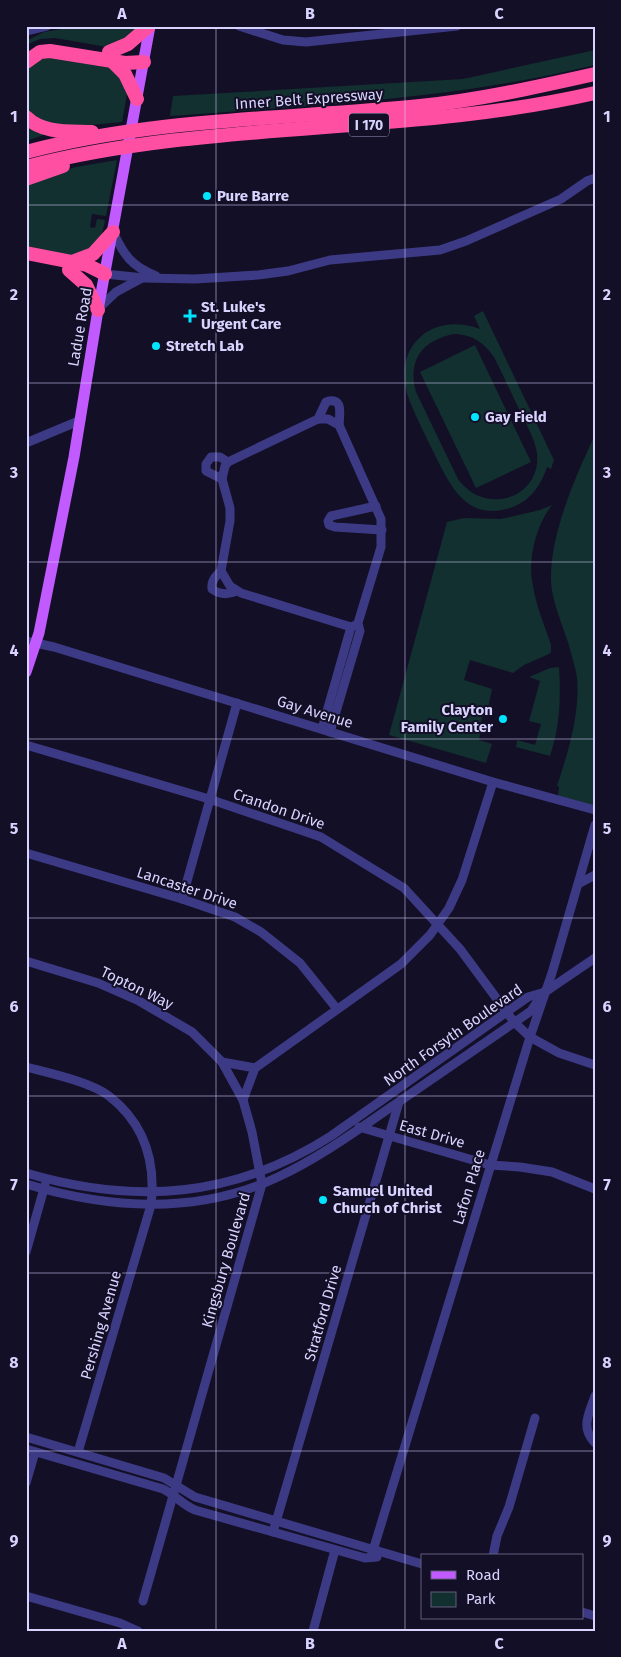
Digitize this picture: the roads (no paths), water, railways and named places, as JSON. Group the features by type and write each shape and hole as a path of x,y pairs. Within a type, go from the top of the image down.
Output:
{"highway":[{"path":"26,62 40,52 50,51 110,56 150,26"},
{"path":"26,50 38,44 55,42 110,56 125,63 144,62"},
{"path":"110,56 125,74 137,99"},
{"name":"Inner Belt Expressway","path":"26,152 144,129 447,103 529,89 595,74"},
{"name":"Inner Belt Expressway","path":"26,167 62,158 142,144 460,116 532,106 595,93"},
{"path":"26,117 37,124 60,131 118,133"},
{"path":"26,179 115,149"},
{"path":"71,266 93,254 113,232"},
{"path":"26,253 71,266 86,285 98,310"},
{"path":"26,262 71,266 87,265 105,274"}],"main road":[{"name":"Ladue Road","path":"26,672 81,420 98,310 150,26"}],"street":[{"path":"26,32 48,26"},
{"path":"239,26 284,40 306,42 457,26"},
{"path":"105,274 144,278 195,279 279,273 330,260 440,250 561,199 587,181 595,178"},
{"path":"113,232 122,251 131,262 160,278"},
{"path":"98,310 116,292 144,278"},
{"path":"318,419 326,402 336,401 339,406 339,426 381,519 381,547 355,625"},
{"path":"326,730 351,646 360,631 355,625 237,592 230,586 222,571 230,521 230,508 222,479 228,462 318,419 328,419 339,426"},
{"path":"26,443 81,420"},
{"path":"222,479 206,470 206,464 211,457 220,458 228,462"},
{"path":"376,506 331,516 328,521 329,525 335,528 382,530"},
{"path":"222,571 214,578 212,589 226,594 237,592"},
{"name":"Gay Avenue","path":"34,639 54,647 493,782 595,810"},
{"path":"182,899 237,703"},
{"name":"Crandon Drive","path":"26,745 209,799 321,837 404,888 469,960 514,1022 530,1037 559,1052 595,1065"},
{"path":"243,1100 254,1068 401,964 420,946 438,924 449,908 462,880 493,782"},
{"name":"Lafon Place","path":"372,1553 595,826"},
{"name":"Lancaster Drive","path":"26,853 182,899 235,917 261,932 300,963 337,1009"},
{"path":"578,884 595,876"},
{"path":"545,992 595,958"},
{"name":"Topton Way","path":"26,961 98,982 139,1001 192,1032 222,1062 243,1100"},
{"name":"North Forsyth Boulevard","path":"26,1173 100,1190 152,1192 205,1187 260,1172 298,1156 349,1124 528,997 545,992"},
{"name":"North Forsyth Boulevard","path":"26,1184 44,1190 100,1201 151,1205 213,1197 262,1184 312,1159 362,1128 531,1011 545,992"},
{"path":"222,1062 254,1068"},
{"name":"Pershing Avenue","path":"26,1067 76,1081 108,1096 131,1117 145,1144 152,1170 151,1205 78,1452"},
{"name":"Kingsbury Boulevard","path":"143,1601 262,1184 252,1132 243,1100"},
{"name":"Stratford Drive","path":"273,1532 399,1102"},
{"name":"East Drive","path":"349,1124 490,1165 552,1172 595,1189"},
{"path":"26,1252 47,1179"},
{"path":"595,1396 586,1425 589,1436 595,1443"},
{"path":"493,1554 497,1536 509,1507 535,1418"},
{"path":"26,1437 164,1478 196,1497 276,1520 372,1553 392,1555 421,1564"},
{"path":"26,1482 31,1451 163,1489 195,1510 365,1558 372,1553"},
{"path":"313,1631 335,1550"},
{"path":"26,1596 120,1623 136,1630"}],"place":[{"name":"Pure Barre","path":"207,196"},
{"name":"St. Luke's Urgent Care","path":"190,316"},
{"name":"Stretch Lab","path":"156,346"},
{"name":"Gay Field","path":"475,417"},
{"name":"Clayton Family Center","path":"503,719"},
{"name":"Samuel United Church of Christ","path":"323,1200"}]}
